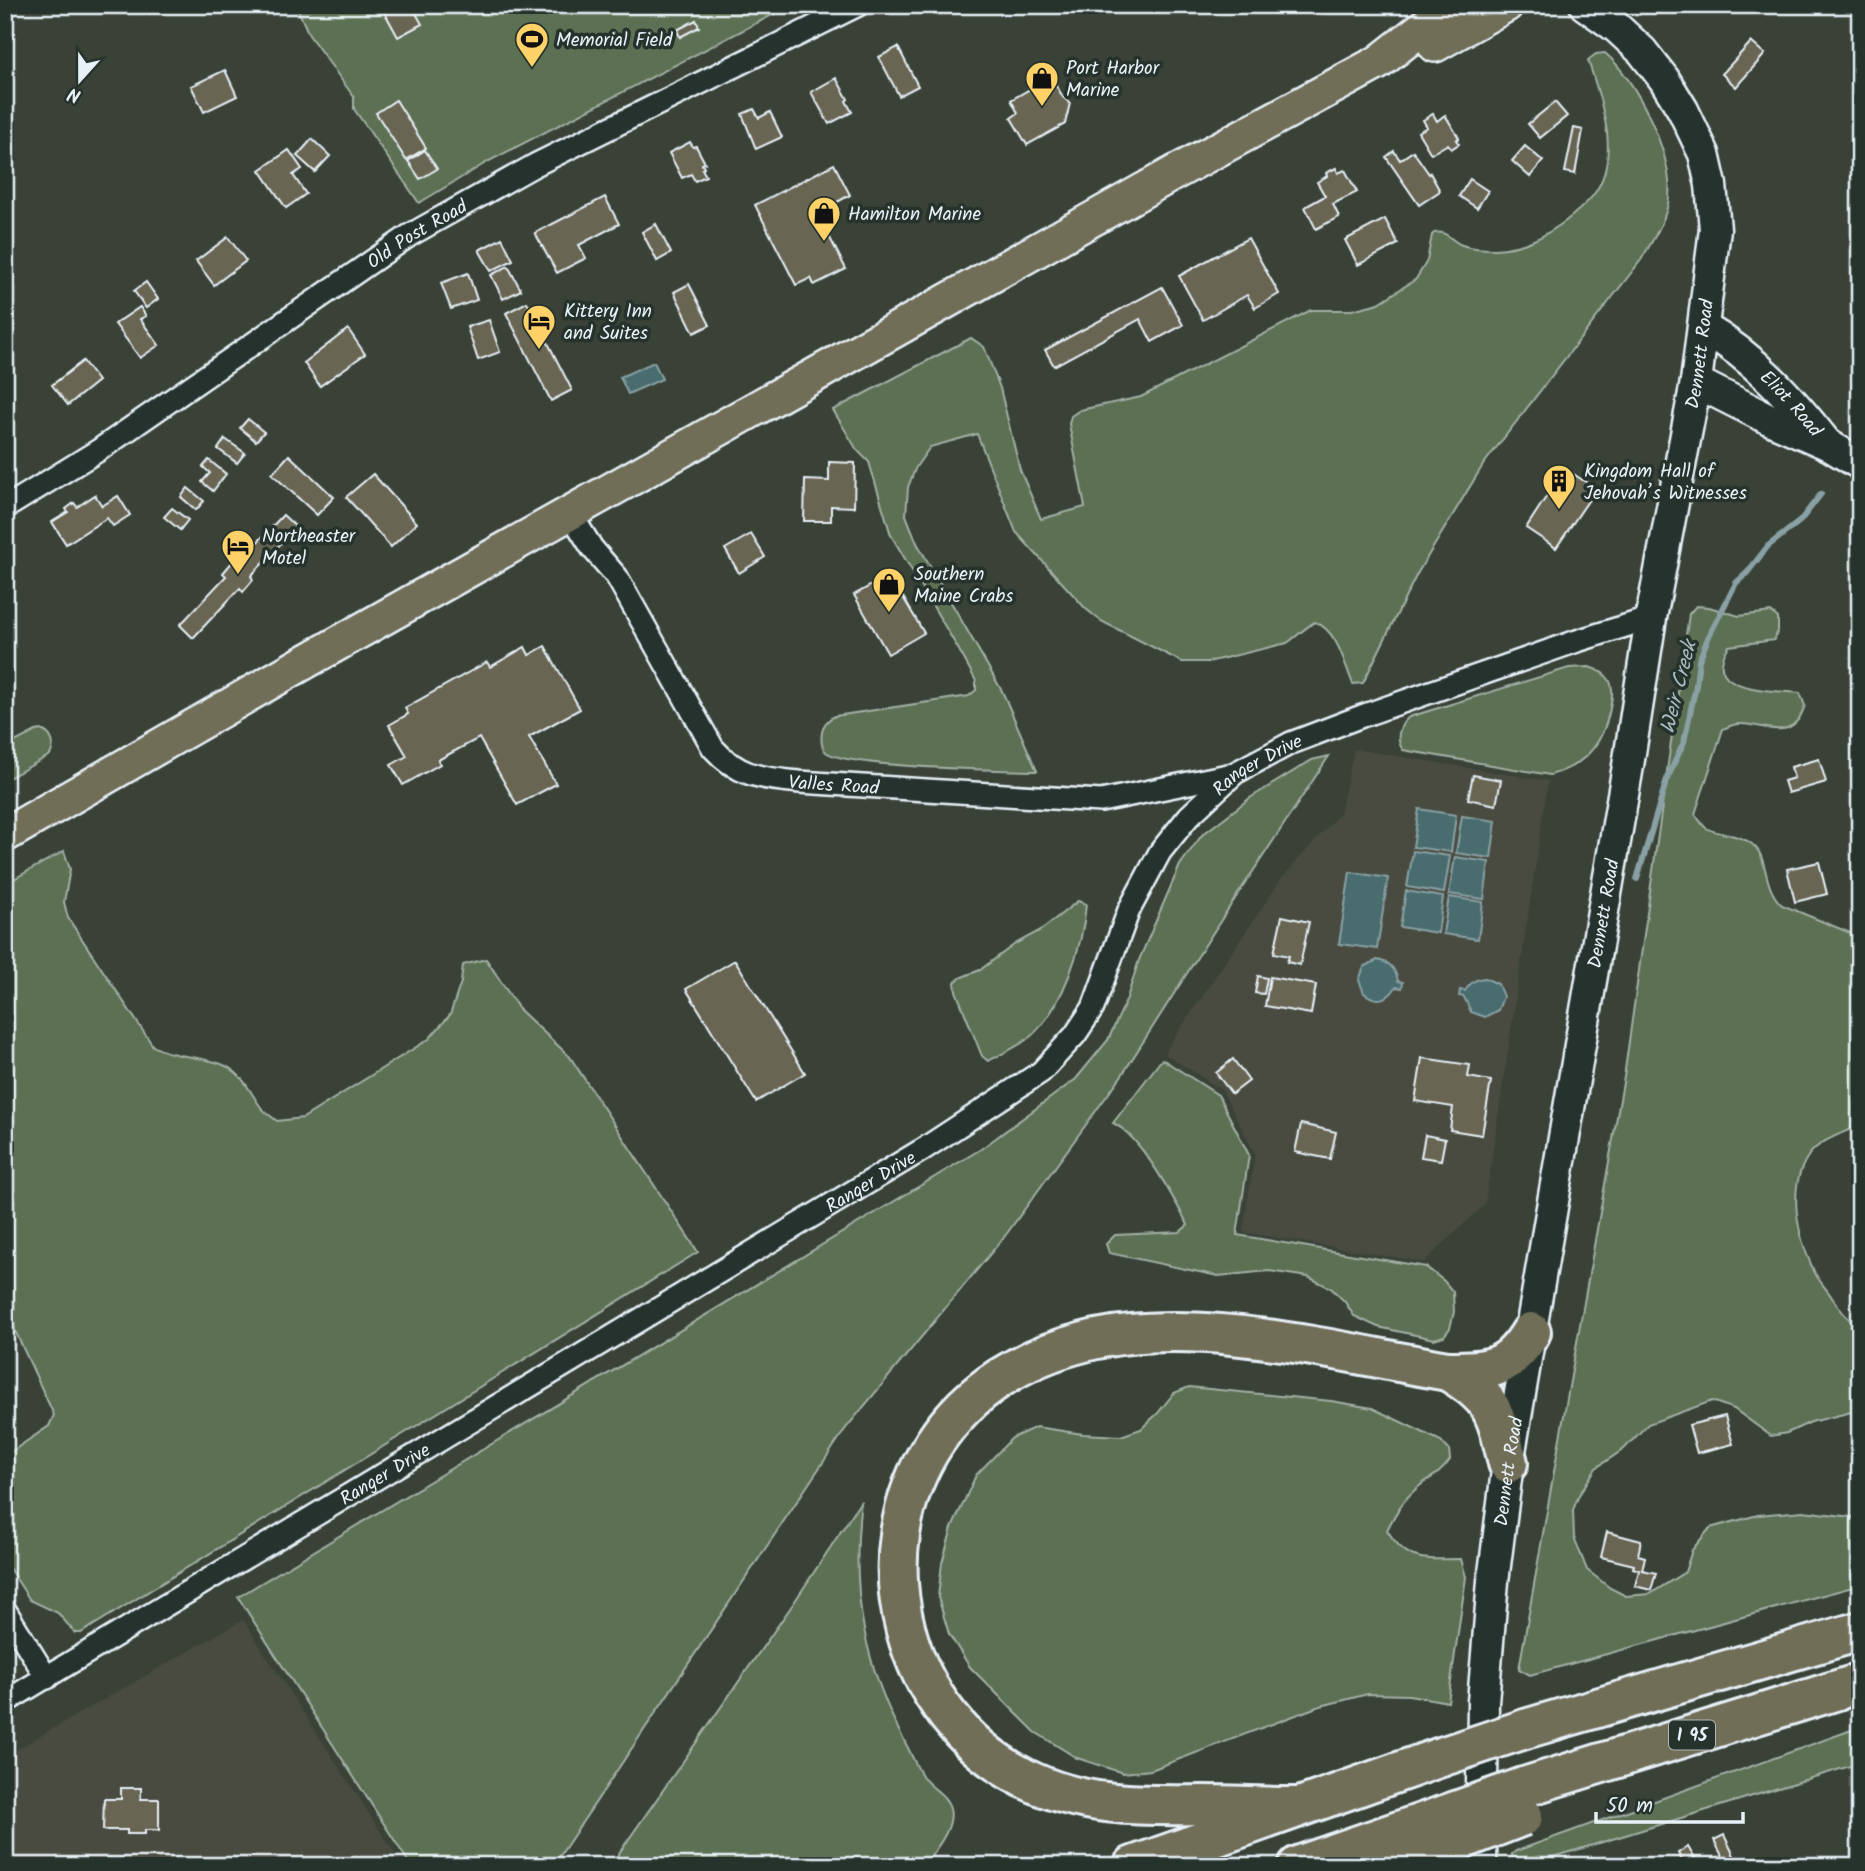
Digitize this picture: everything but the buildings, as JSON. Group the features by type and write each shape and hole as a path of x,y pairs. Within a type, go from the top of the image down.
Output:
{"highway":[{"path":"1295,1807 1125,1805 1092,1801 1058,1792 1023,1777 995,1760 952,1721 932,1693 916,1663 903,1627 896,1566 900,1530 920,1469 935,1441 956,1416 1002,1375 1028,1361 1087,1341 1167,1332 1255,1338 1448,1371 1468,1371 1503,1363 1512,1358 1531,1332"},
{"path":"1448,1371 1467,1382 1487,1401 1501,1429 1508,1463"},
{"path":"1133,1866 1295,1807 1525,1729 1860,1631"},
{"name":"I 95","path":"1298,1866 1439,1833 1846,1687"},
{"path":"1394,1866 1439,1833"}],"main road":[{"path":"5,835 1262,123 1379,62 1430,22 1459,5"},
{"path":"1379,62 1428,49 1506,5"}],"street":[{"name":"Old Post Road","path":"5,508 99,450 410,235 535,165 858,5"},
{"name":"Dennett Road","path":"1480,1866 1483,1702 1493,1581 1508,1463 1651,618 1696,383 1715,229 1703,154 1683,110 1664,79 1632,41 1585,5"},
{"name":"Eliot Road","path":"1704,328 1723,339 1769,376 1797,405 1827,444"},
{"name":"Eliot Road","path":"1696,383 1827,444"},
{"path":"1827,444 1860,464"},
{"name":"Valles Road","path":"570,513 592,548 617,578 713,748 741,772 766,779 799,782 1101,801 1235,773"},
{"name":"Ranger Drive","path":"5,1702 922,1150 1041,1072 1075,1035 1093,1008 1129,910 1160,852 1189,816 1235,773 1291,743 1362,716 1651,618"},
{"path":"5,1610 47,1678"}],"shaded area":[{"path":"1354,749 1548,781 1485,1204 1424,1262 1243,1232 1255,1154 1222,1090 1164,1053 1282,878 1340,813"},
{"path":"243,1620 403,1866 5,1866 5,1756"}],"green space":[{"path":"296,5 777,5 780,11 489,161 419,203 354,109 354,97 309,35"},
{"path":"1605,53 1629,80 1659,139 1669,180 1665,214 1641,260 1483,465 1417,574 1363,683 1353,684 1335,640 1323,626 1315,622 1287,643 1208,662 1182,662 1101,621 1086,609 1016,532 977,434 930,447 916,467 908,487 906,515 917,543 1002,691 1037,771 893,765 863,762 826,752 822,745 822,732 830,718 969,696 976,690 976,681 963,657 891,535 869,462 857,450 833,410 971,338 984,347 1000,388 1020,470 1041,519 1085,507 1069,424 1071,416 1080,410 1141,397 1311,310 1352,310 1379,303 1416,279 1427,261 1434,233 1442,233 1470,247 1505,248 1524,244 1541,236 1578,211 1594,194 1607,163 1608,146 1603,110 1588,60 1596,54"},
{"path":"1696,606 1739,616 1771,612 1778,618 1778,631 1774,640 1729,646 1722,661 1723,672 1743,686 1800,693 1805,706 1797,721 1784,729 1739,724 1723,729 1695,814 1706,828 1753,845 1761,857 1771,890 1782,905 1860,937 1860,1125 1832,1137 1809,1155 1802,1168 1796,1197 1799,1227 1815,1273 1844,1313 1860,1327 1860,1410 1811,1422 1787,1433 1771,1436 1734,1409 1712,1401 1648,1424 1624,1449 1596,1468 1573,1510 1574,1537 1587,1570 1610,1588 1626,1596 1650,1594 1685,1572 1692,1550 1710,1528 1758,1515 1803,1511 1860,1518 1860,1585 1530,1675 1519,1669 1624,1077 1689,614"},
{"path":"1589,667 1601,672 1611,684 1612,696 1608,716 1592,749 1575,765 1563,771 1550,775 1403,750 1401,746 1399,732 1409,717 1569,668"},
{"path":"41,730 52,740 50,755 5,780 5,747"},
{"path":"1329,756 1122,1075 1005,1236 846,1428 553,1866 411,1866 238,1597 981,1149 1076,1079 1108,1040 1180,865 1202,835 1250,798 1312,760"},
{"path":"64,851 70,869 64,902 68,918 153,1046 228,1067 243,1080 262,1108 277,1121 303,1118 429,1039 450,1015 461,982 463,965 486,959 519,1009 570,1057 698,1252 81,1633 75,1633 58,1613 30,1600 5,1562 5,1456 49,1426 54,1415 5,1309 5,884"},
{"path":"1078,901 1086,904 1081,938 1069,975 1052,1010 1030,1037 988,1061 982,1056 956,991 955,982 980,970 1015,944 1041,930"},
{"path":"1162,1059 1218,1095 1249,1155 1237,1235 1426,1267 1453,1292 1454,1312 1450,1328 1444,1336 1434,1339 1378,1327 1354,1316 1331,1288 1308,1277 1269,1271 1218,1276 1109,1253 1106,1244 1115,1235 1180,1232 1188,1225 1145,1153 1113,1123"},
{"path":"1189,1387 1331,1401 1372,1408 1441,1441 1449,1450 1450,1460 1407,1498 1387,1530 1402,1549 1410,1554 1427,1559 1461,1559 1466,1577 1448,1702 1409,1695 1368,1694 1317,1707 1151,1770 1123,1773 1077,1758 1035,1732 970,1667 949,1634 938,1597 942,1563 952,1528 976,1475 1012,1438 1036,1427 1121,1436 1141,1429 1174,1393"},
{"path":"861,1501 858,1567 864,1629 871,1659 893,1718 923,1777 942,1795 950,1809 947,1831 938,1846 924,1866 610,1866 793,1604"},
{"path":"1860,1727 1860,1763 1531,1866 1512,1866 1512,1854 1516,1851"}],"water":[{"path":"654,362 662,379 628,394 620,377"},
{"path":"1419,809 1456,815 1451,852 1413,847"},
{"path":"1462,816 1496,821 1491,858 1456,853"},
{"path":"1413,851 1450,856 1444,893 1407,887"},
{"path":"1455,857 1489,862 1484,899 1449,894"},
{"path":"1350,872 1388,878 1377,949 1339,944"},
{"path":"1406,891 1443,897 1438,933 1400,927"},
{"path":"1449,897 1483,902 1478,939 1443,934"},
{"path":"1377,960 1389,964 1398,981 1403,982 1402,988 1396,987 1382,999 1364,993 1359,980 1364,967"},
{"path":"1485,978 1498,984 1503,997 1498,1010 1485,1017 1471,1012 1464,997 1459,996 1460,990 1465,991 1478,979"}],"waterway":[{"name":"Weir Creek","path":"1637,879 1667,779 1684,742 1699,660 1709,636 1736,583 1768,546 1800,521 1821,494"}],"place":[{"name":"Memorial Field","path":"532,69"},
{"name":"Port Harbor Marine","path":"1042,108"},
{"name":"Hamilton Marine","path":"824,243"},
{"name":"Kittery Inn and Suites","path":"539,351"},
{"name":"Kingdom Hall of Jehovah’s Witnesses","path":"1559,511"},
{"name":"Northeaster Motel","path":"238,576"},
{"name":"Southern Maine Crabs","path":"889,614"}]}
